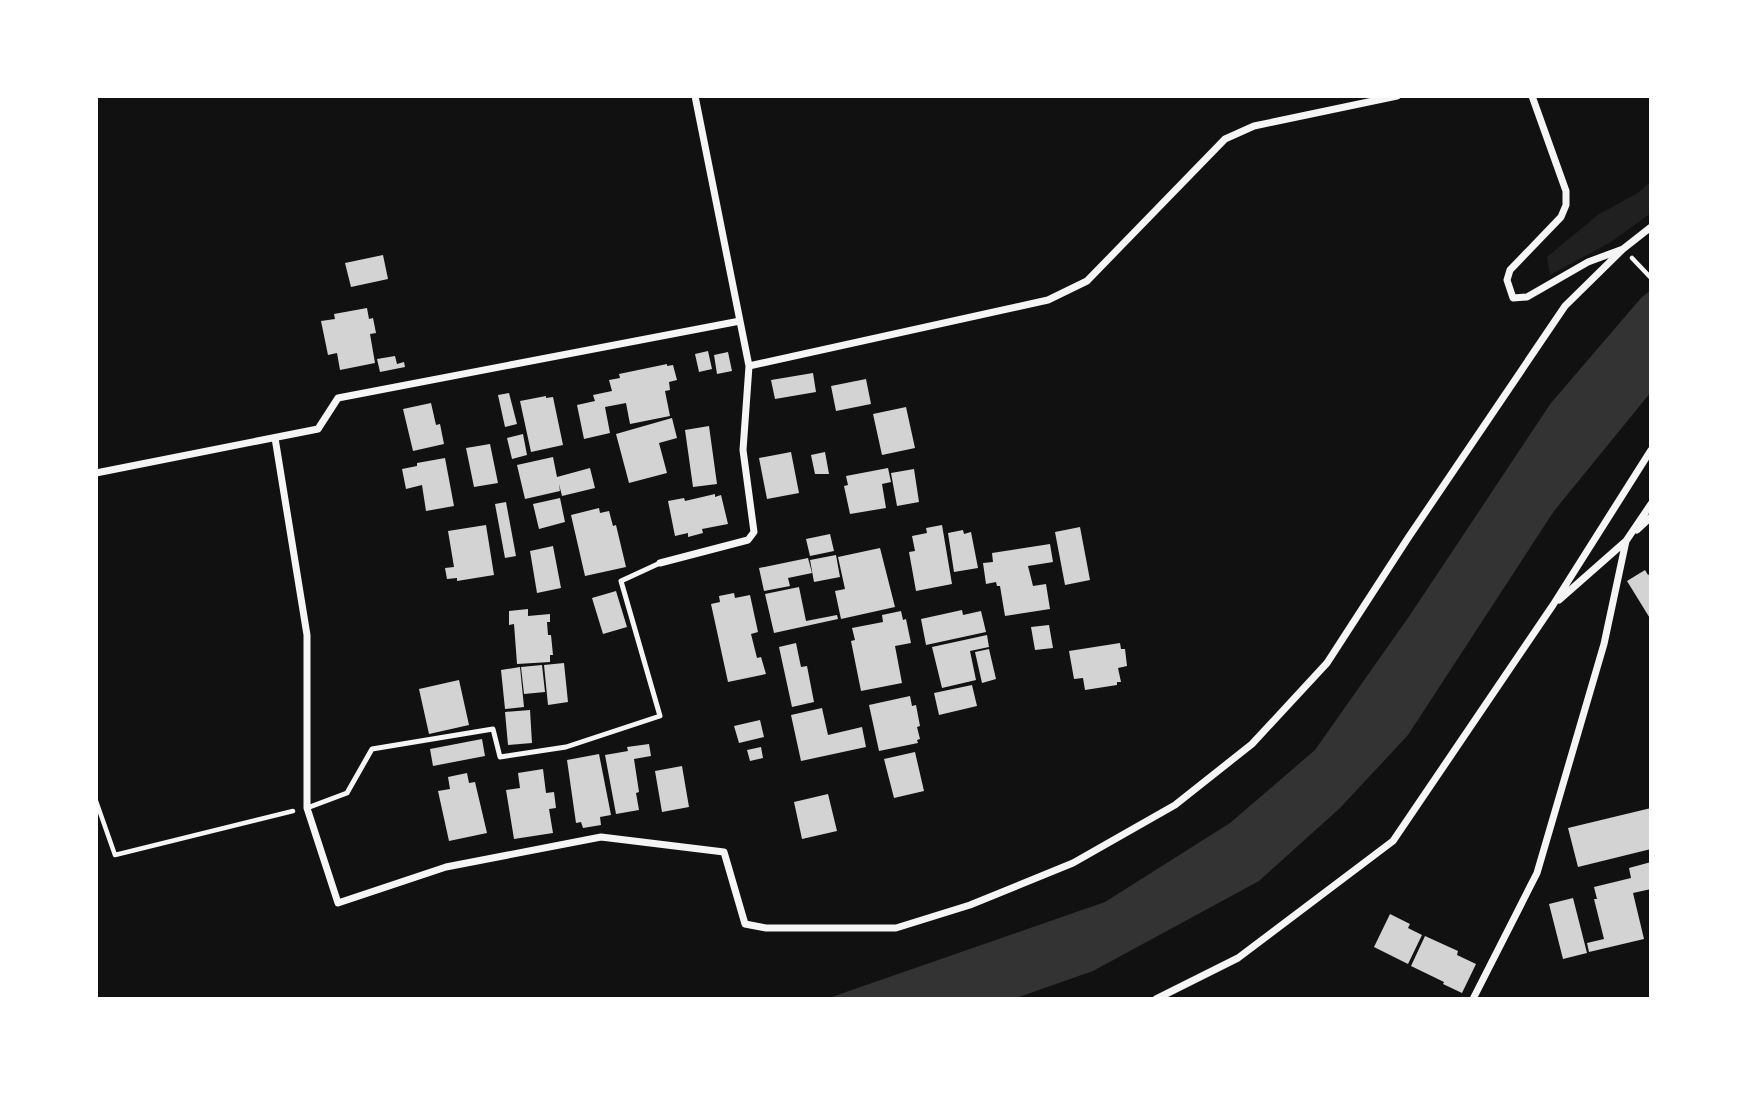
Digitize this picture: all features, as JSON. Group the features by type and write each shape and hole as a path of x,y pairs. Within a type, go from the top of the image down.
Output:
{"street":[{"path":"660,564 748,540 754,532 743,450 749,366 695,96"},
{"path":"749,366 1048,300 1087,281 1225,139 1254,126 1396,96"},
{"path":"1532,96 1566,191 1566,205 1562,218 1510,270 1507,279 1513,298 1527,297 1587,262 1623,249"},
{"path":"275,438 307,635 307,808 338,902 446,867 601,837 724,852 745,923 766,928 896,928 970,905 1073,863 1175,805 1252,744 1326,663 1565,306 1623,249 1651,227"},
{"path":"96,473 318,429 338,398 740,321"},
{"path":"1156,999 1238,958 1393,841 1553,605 1651,450"},
{"path":"1473,999 1537,873 1604,644 1626,541 1651,504"},
{"path":"1553,605 1651,517"}],"lane":[{"path":"307,808 347,793 372,749 493,729 500,757 566,747 660,716 621,581 660,564"}],"path":[{"path":"1635,261 1651,278"},
{"path":"96,801 115,855 307,808"}],"shaded area":[{"path":"1651,181 1651,213 1611,242 1550,275 1547,257 1599,214 1638,193"},
{"path":"1651,290 1651,392 1554,511 1408,735 1340,808 1259,881 1093,971 1013,999 826,999 1105,902 1230,823 1315,750 1410,615 1551,403 1641,298"}],"building":[{"path":"383,255 388,279 351,287 345,263"},
{"path":"367,308 369,319 373,318 376,333 370,334 375,363 340,370 337,353 328,355 321,321 335,319 334,314"},
{"path":"708,351 712,369 699,372 695,354"},
{"path":"728,352 732,371 717,374 714,355"},
{"path":"395,356 397,364 404,362 405,367 380,372 377,359"},
{"path":"673,365 677,380 669,382 670,390 665,391 670,416 630,424 626,403 605,407 610,433 584,439 577,405 595,401 593,395 612,391 609,380 620,378 619,374"},
{"path":"813,373 816,392 775,399 771,380"},
{"path":"866,379 871,404 836,411 831,386"},
{"path":"509,393 517,424 505,427 498,395"},
{"path":"553,397 563,445 531,452 520,401"},
{"path":"431,403 436,425 440,424 444,444 413,451 403,409"},
{"path":"906,407 915,448 882,455 873,414"},
{"path":"672,418 677,438 659,443 667,473 629,483 616,434"},
{"path":"709,426 717,484 693,487 685,430"},
{"path":"523,434 527,455 512,459 507,438"},
{"path":"490,444 498,483 474,487 466,448"},
{"path":"791,452 799,493 767,499 759,458"},
{"path":"825,452 829,474 815,474 811,455"},
{"path":"553,457 557,477 590,468 595,488 562,496 559,484 560,491 525,499 517,465"},
{"path":"445,458 454,506 426,511 422,485 406,489 402,469"},
{"path":"888,468 891,482 882,484 886,508 850,514 844,486 848,485 846,476"},
{"path":"914,469 919,502 897,506 891,473"},
{"path":"715,494 715,497 721,495 728,524 702,529 703,533 688,537 688,533 675,536 668,501 684,498 685,501"},
{"path":"560,498 565,522 539,529 533,504"},
{"path":"506,502 516,556 505,558 495,504"},
{"path":"599,508 600,513 609,511 613,526 616,525 626,567 585,576 571,515"},
{"path":"486,525 494,575 457,581 457,578 447,579 445,568 454,567 448,531"},
{"path":"942,525 952,584 916,591 909,552 915,551 912,536 927,533 926,528"},
{"path":"1080,527 1090,580 1065,585 1055,532"},
{"path":"963,530 964,534 971,532 978,568 954,572 948,533"},
{"path":"830,534 834,551 810,556 806,539"},
{"path":"1050,544 1053,562 1028,566 1033,586 1046,584 1050,609 1005,616 1000,586 997,586 996,582 986,584 983,563 993,562 992,553"},
{"path":"553,546 561,588 537,593 530,551"},
{"path":"880,548 895,607 841,619 835,591 845,589 838,557"},
{"path":"836,555 840,577 814,582 810,560"},
{"path":"808,558 812,573 788,578 790,586 764,591 759,568"},
{"path":"1645,570 1648,575 1651,573 1651,620 1627,581"},
{"path":"799,587 806,621 837,615 838,619 774,633 765,594"},
{"path":"616,591 627,627 603,634 592,598"},
{"path":"734,593 735,598 750,595 758,632 751,634 757,658 761,657 766,674 728,682 711,604 720,602 719,596"},
{"path":"528,609 528,616 550,614 550,622 547,622 553,655 550,655 550,662 517,664 514,624 509,625 509,611"},
{"path":"962,610 963,615 981,611 986,632 926,645 921,619"},
{"path":"901,611 903,620 906,619 911,643 895,646 902,683 861,691 851,641 855,640 852,628 883,622 882,615"},
{"path":"1049,625 1053,648 1035,650 1031,627"},
{"path":"987,635 989,647 970,651 976,680 942,688 932,647"},
{"path":"796,643 801,667 807,666 814,702 792,707 779,647"},
{"path":"1120,643 1121,649 1125,649 1127,666 1118,668 1121,682 1085,690 1083,678 1074,679 1069,651"},
{"path":"989,649 996,679 982,683 975,652"},
{"path":"564,663 568,702 548,705 544,665"},
{"path":"542,665 545,692 524,694 521,667"},
{"path":"520,667 524,707 505,709 501,670"},
{"path":"459,680 469,725 429,734 419,689"},
{"path":"972,685 977,706 939,715 934,693"},
{"path":"910,696 912,706 916,705 920,726 917,727 920,739 917,740 918,743 879,751 869,705"},
{"path":"822,708 828,735 862,727 866,747 801,761 791,715"},
{"path":"530,710 532,743 508,745 505,712"},
{"path":"760,720 764,737 739,743 734,726"},
{"path":"482,739 485,756 433,766 430,749"},
{"path":"649,744 651,756 634,759 639,810 616,814 605,755 628,751 627,747"},
{"path":"761,747 763,758 750,761 747,750"},
{"path":"915,752 924,791 894,798 884,759"},
{"path":"599,754 611,815 600,817 601,825 583,828 581,822 576,823 567,760"},
{"path":"682,766 689,807 662,812 655,771"},
{"path":"543,769 546,793 554,792 556,808 549,809 553,833 514,839 506,790 520,788 518,773"},
{"path":"467,773 469,783 475,782 487,833 449,841 438,791 450,789 448,777"},
{"path":"828,794 837,831 802,839 794,802"},
{"path":"1651,808 1651,849 1578,867 1568,828"},
{"path":"1651,862 1651,889 1633,893 1644,939 1589,952 1587,943 1604,939 1594,899 1597,899 1594,887 1631,878 1629,868"},
{"path":"1573,898 1587,953 1563,959 1549,904"},
{"path":"1390,914 1410,924 1408,928 1422,935 1408,964 1374,947"},
{"path":"1425,936 1458,951 1457,955 1476,964 1462,993 1411,966"}]}
